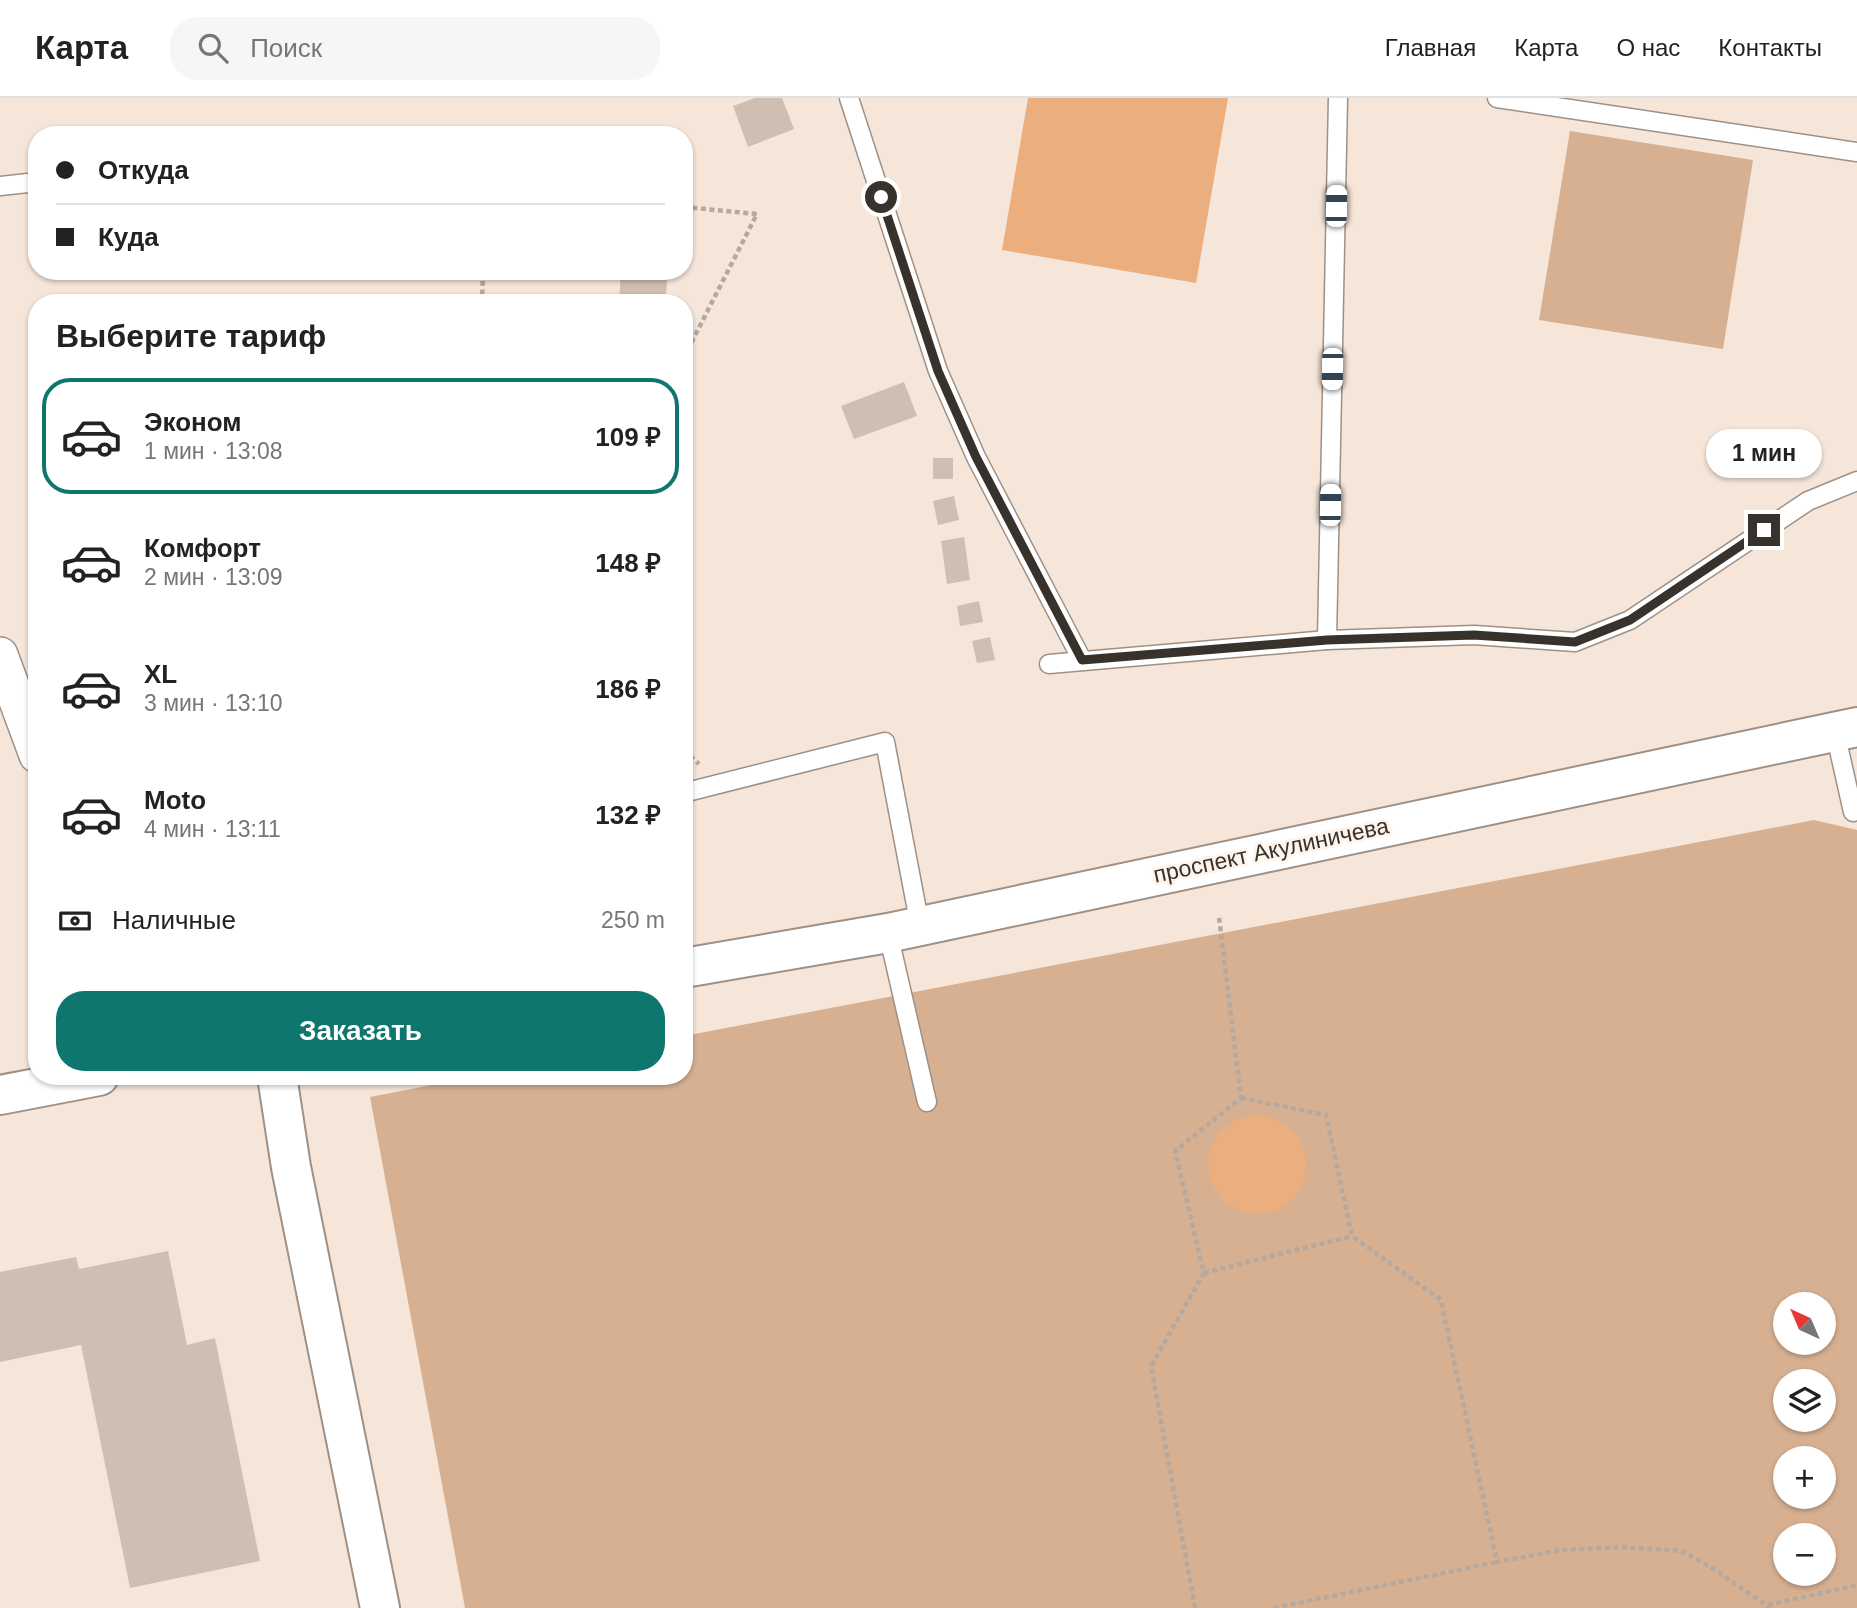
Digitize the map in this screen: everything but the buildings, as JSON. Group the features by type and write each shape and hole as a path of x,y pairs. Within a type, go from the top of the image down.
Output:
{"main road":[{"name":"проспект Акулиничева","path":"693,966 904,930 1846,729"},
{"path":"0,1095 52,1085"},
{"path":"279,1085 291,1167 380,1608"}],"street":[{"path":"0,655 10,711 28,740"}],"lane":[{"path":"849,98 938,371 976,457 1082,660"},
{"path":"1327,640 1338,98"},
{"path":"1497,98 1857,152"},
{"path":"0,186 28,183"},
{"path":"1049,664 1327,640 1474,635 1575,642 1630,620 1808,501 1857,481"},
{"path":"1846,729 1853,812"},
{"path":"693,790 885,742 904,930 927,1102"}],"path":[{"path":"693,208 757,214 693,340"},
{"path":"1219,917 1241,1098"},
{"path":"1241,1098 1326,1115 1352,1237 1441,1300 1497,1562"},
{"path":"1195,1608 1151,1366 1204,1273 1175,1151 1241,1098"},
{"path":"1204,1273 1352,1237"},
{"path":"1274,1608 1561,1550 1620,1547 1681,1551 1711,1567 1769,1607 1857,1585"}],"shaded area":[{"path":"1028,98 1228,98 1196,283 1002,250"},
{"path":"1570,131 1753,160 1723,349 1539,320"},
{"path":"1814,820 1857,830 1857,1608 465,1608 370,1097 432,1085 693,1085 693,1034"},
{"path":"1257,1116 1276,1120 1292,1130 1302,1146 1306,1165 1302,1184 1292,1200 1276,1210 1257,1214 1238,1210 1222,1200 1212,1184 1208,1165 1212,1146 1222,1130 1238,1120"}],"route":[{"path":"881,197 938,371 976,457 1082,660 1327,640 1474,635 1575,642 1630,620 1764,530"}]}
